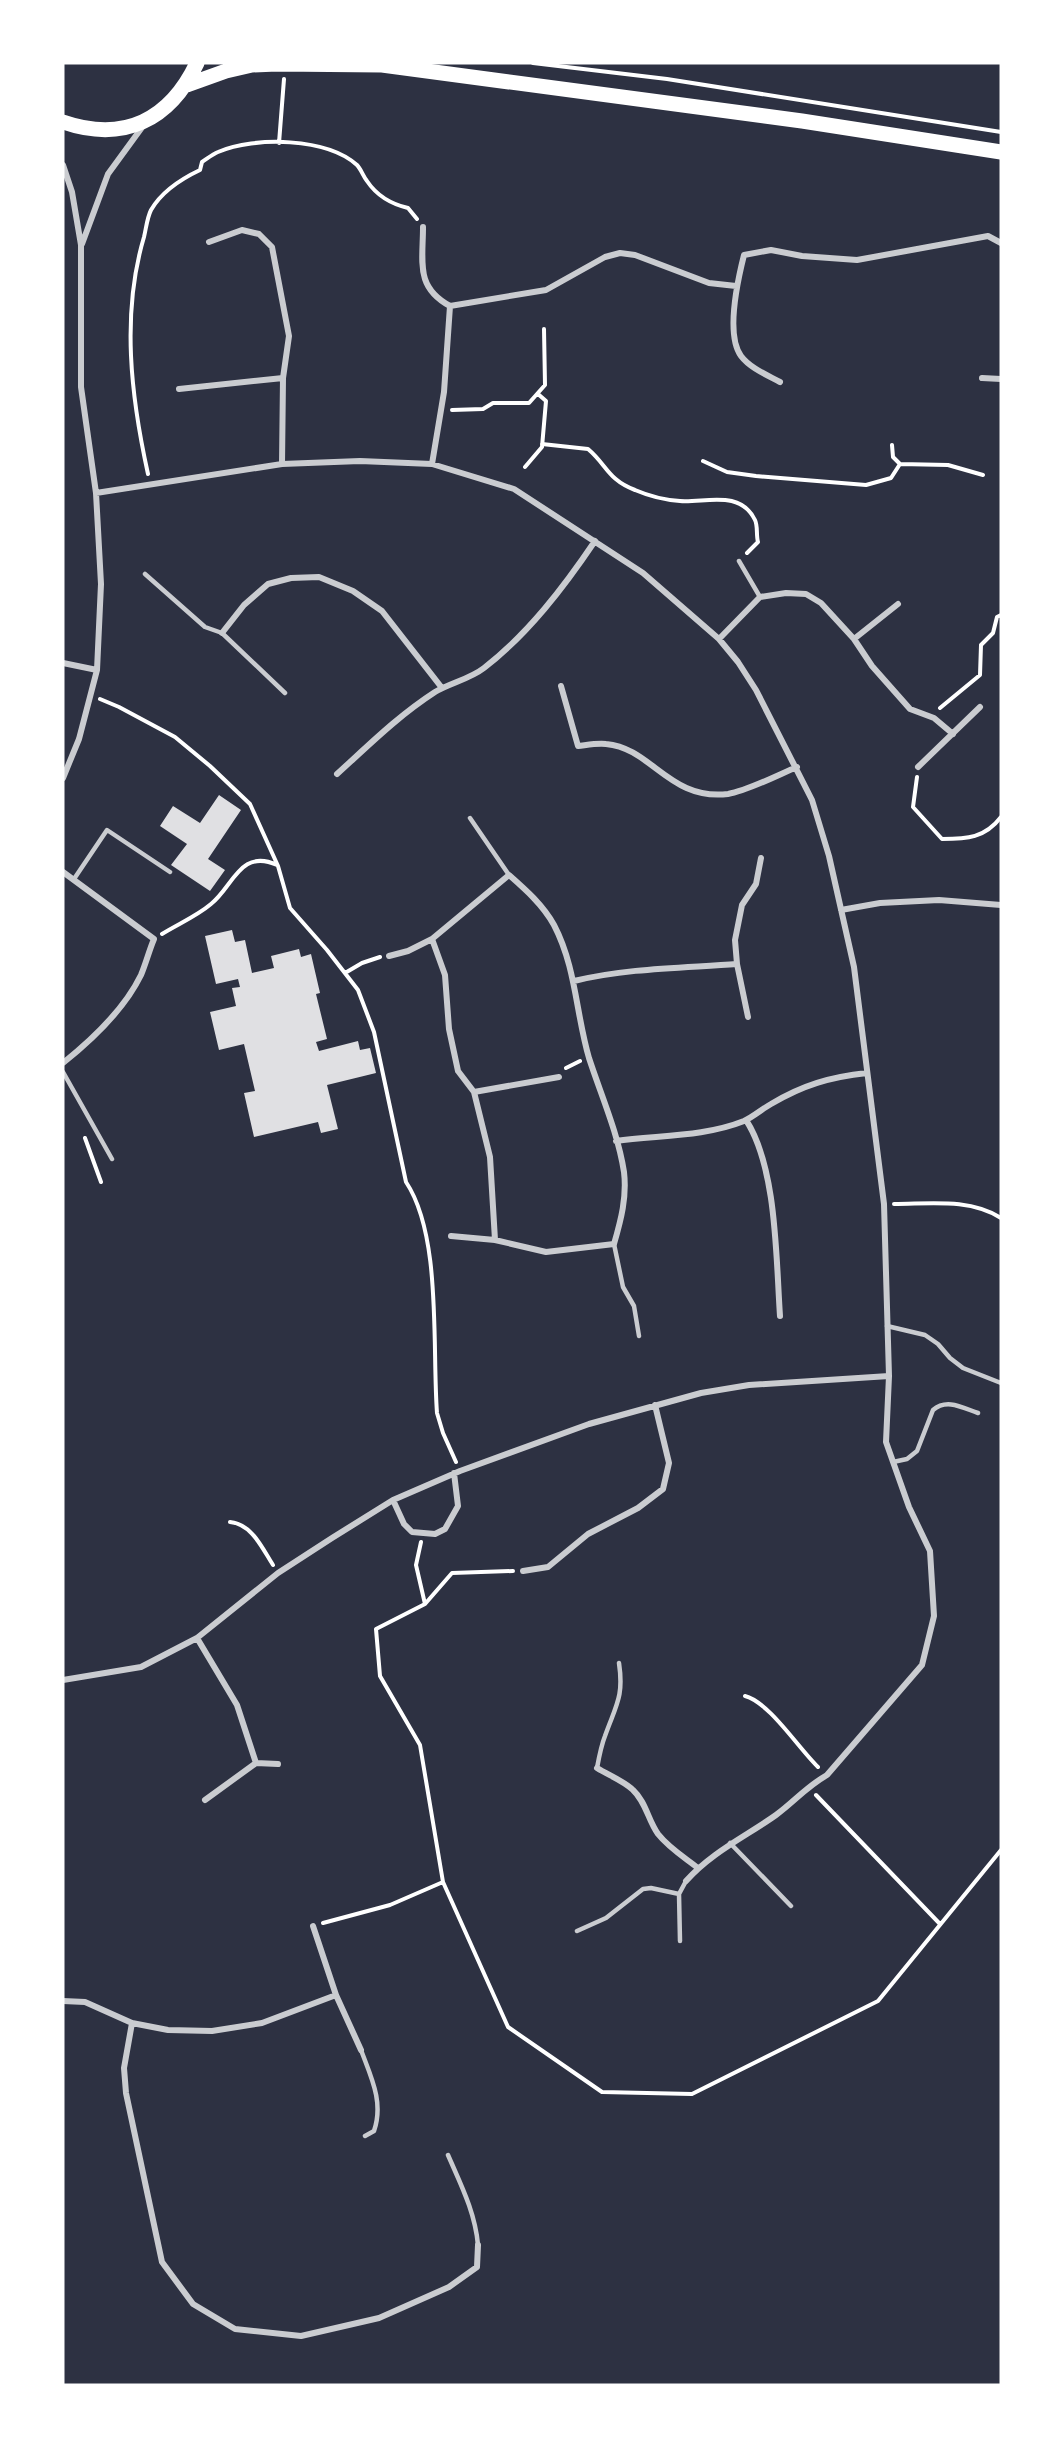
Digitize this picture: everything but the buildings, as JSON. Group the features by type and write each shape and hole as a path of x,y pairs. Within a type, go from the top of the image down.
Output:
{"main road":[{"path":"63,122 84,129 116,130 146,121 169,106 187,85 198,63"},
{"path":"187,85 226,71 252,65 379,64 802,121 1001,152"}],"street":[{"path":"81,244 108,174 146,121"},
{"path":"63,165 72,192 81,244 81,387 96,493 101,584 97,670 79,739 63,778"},
{"path":"423,227 424,276 428,289 435,298 450,306 546,290 605,257 620,254 635,255 710,283 736,286"},
{"path":"209,242 242,230 259,234 272,247 289,336 283,378 282,464"},
{"path":"780,382 753,367 741,356 736,345 734,330 736,286 744,255 771,250 802,256 857,260 988,236 1001,243"},
{"path":"432,464 441,410 450,306"},
{"path":"179,389 283,378"},
{"path":"982,378 1001,379"},
{"path":"96,493 282,464 360,461 432,464 514,489 643,573 719,639 738,662 756,690 812,800 829,856 854,967 884,1204 889,1376 886,1442 909,1507 930,1551 934,1616 922,1665 827,1775 807,1786 795,1801 765,1823 729,1843 686,1881"},
{"path":"337,774 401,715 442,688 483,670 513,642 558,592 595,541"},
{"path":"222,633 244,605 268,584 291,578 319,577 353,591 382,611 442,688"},
{"path":"719,639 760,597 786,592 806,594 820,603 854,639 872,666 910,709 931,717 952,734"},
{"path":"854,639 898,604"},
{"path":"63,663 97,670"},
{"path":"561,686 578,746 606,744 628,751 679,787 705,794 729,794 797,767"},
{"path":"918,767 980,707"},
{"path":"748,1017 737,964 735,939 742,905 756,884 761,858"},
{"path":"63,872 154,939 140,976 115,1013 88,1043 63,1063"},
{"path":"389,956 408,951 432,939 509,874 540,904 562,940 574,981 589,1058 624,1172 624,1206 614,1244 546,1252 495,1240 451,1236"},
{"path":"841,910 880,903 939,900 1001,905"},
{"path":"432,939 445,975 449,1029 458,1071 474,1092 490,1157 495,1240"},
{"path":"574,981 638,972 737,964"},
{"path":"616,1141 716,1130 746,1120 805,1086 834,1077 867,1073"},
{"path":"474,1092 559,1077"},
{"path":"746,1120 762,1158 768,1185 780,1316"},
{"path":"63,1680 141,1667 197,1638 278,1573 393,1500 457,1472 589,1424 701,1393 749,1385 889,1376"},
{"path":"523,1571 548,1567 588,1534 638,1508 663,1489 669,1463 655,1405"},
{"path":"393,1500 404,1524 412,1532 435,1534 445,1529 458,1506 457,1472"},
{"path":"197,1638 237,1705 256,1763"},
{"path":"205,1800 256,1763 278,1764"},
{"path":"597,1768 632,1788 642,1800 658,1834 670,1847 698,1868"},
{"path":"313,1926 336,1995 361,2050"},
{"path":"63,2001 85,2002 132,2023 168,2030 212,2031 262,2023 336,1995"},
{"path":"132,2023 124,2068 130,2115 162,2262 193,2304 235,2330 300,2336 379,2318 449,2287 477,2267 478,2245"}],"lane":[{"path":"739,561 760,597"},
{"path":"145,574 205,627 222,633 285,693"},
{"path":"471,818 509,874"},
{"path":"74,879 107,830 170,872"},
{"path":"63,1072 112,1159"},
{"path":"614,1244 623,1287 634,1306 639,1336"},
{"path":"887,1326 925,1335 963,1368 1001,1383"},
{"path":"893,1462 907,1459 917,1451 933,1410 939,1405 950,1404 978,1413"},
{"path":"597,1768 621,1690 619,1663"},
{"path":"729,1843 791,1906"},
{"path":"680,1941 680,1894 686,1881"},
{"path":"577,1931 606,1918 643,1889 651,1888 680,1894"},
{"path":"361,2050 377,2094 378,2118 374,2131 365,2136"},
{"path":"448,2155 471,2208 478,2245"}],"path":[{"path":"533,63 667,79 1001,132"},
{"path":"279,143 284,74"},
{"path":"441,410 483,409 493,403 529,403 545,385 544,329"},
{"path":"525,466 542,447 546,401 538,394"},
{"path":"542,444 588,449 615,480 633,490 654,497 680,501 725,498 741,505 756,520 758,542 739,561"},
{"path":"892,445 892,457 900,464 948,465 983,475"},
{"path":"704,461 727,472 866,485 891,478 900,464"},
{"path":"931,717 980,675 981,645 993,633 997,617 1001,615"},
{"path":"90,696 119,707 175,737 250,804 278,866 290,908 358,990 374,1032 406,1182 416,1196 430,1254 437,1413 457,1472"},
{"path":"918,767 913,807 942,839 970,839 984,834 1001,817"},
{"path":"154,939 212,903 241,868 256,861 267,861 278,866"},
{"path":"345,973 362,963 389,956"},
{"path":"559,1077 568,1065 589,1058"},
{"path":"884,1204 969,1205 1001,1218"},
{"path":"230,1522 240,1523 252,1533 278,1573"},
{"path":"423,1533 416,1565 425,1604"},
{"path":"523,1571 452,1573 425,1604 376,1629 380,1676 420,1744 443,1882 508,2027 602,2092 692,2094 878,2001 1001,1850"},
{"path":"745,1696 754,1698 782,1725 802,1752 827,1775"},
{"path":"807,1786 940,1924"},
{"path":"313,1926 390,1905 443,1882"}]}
